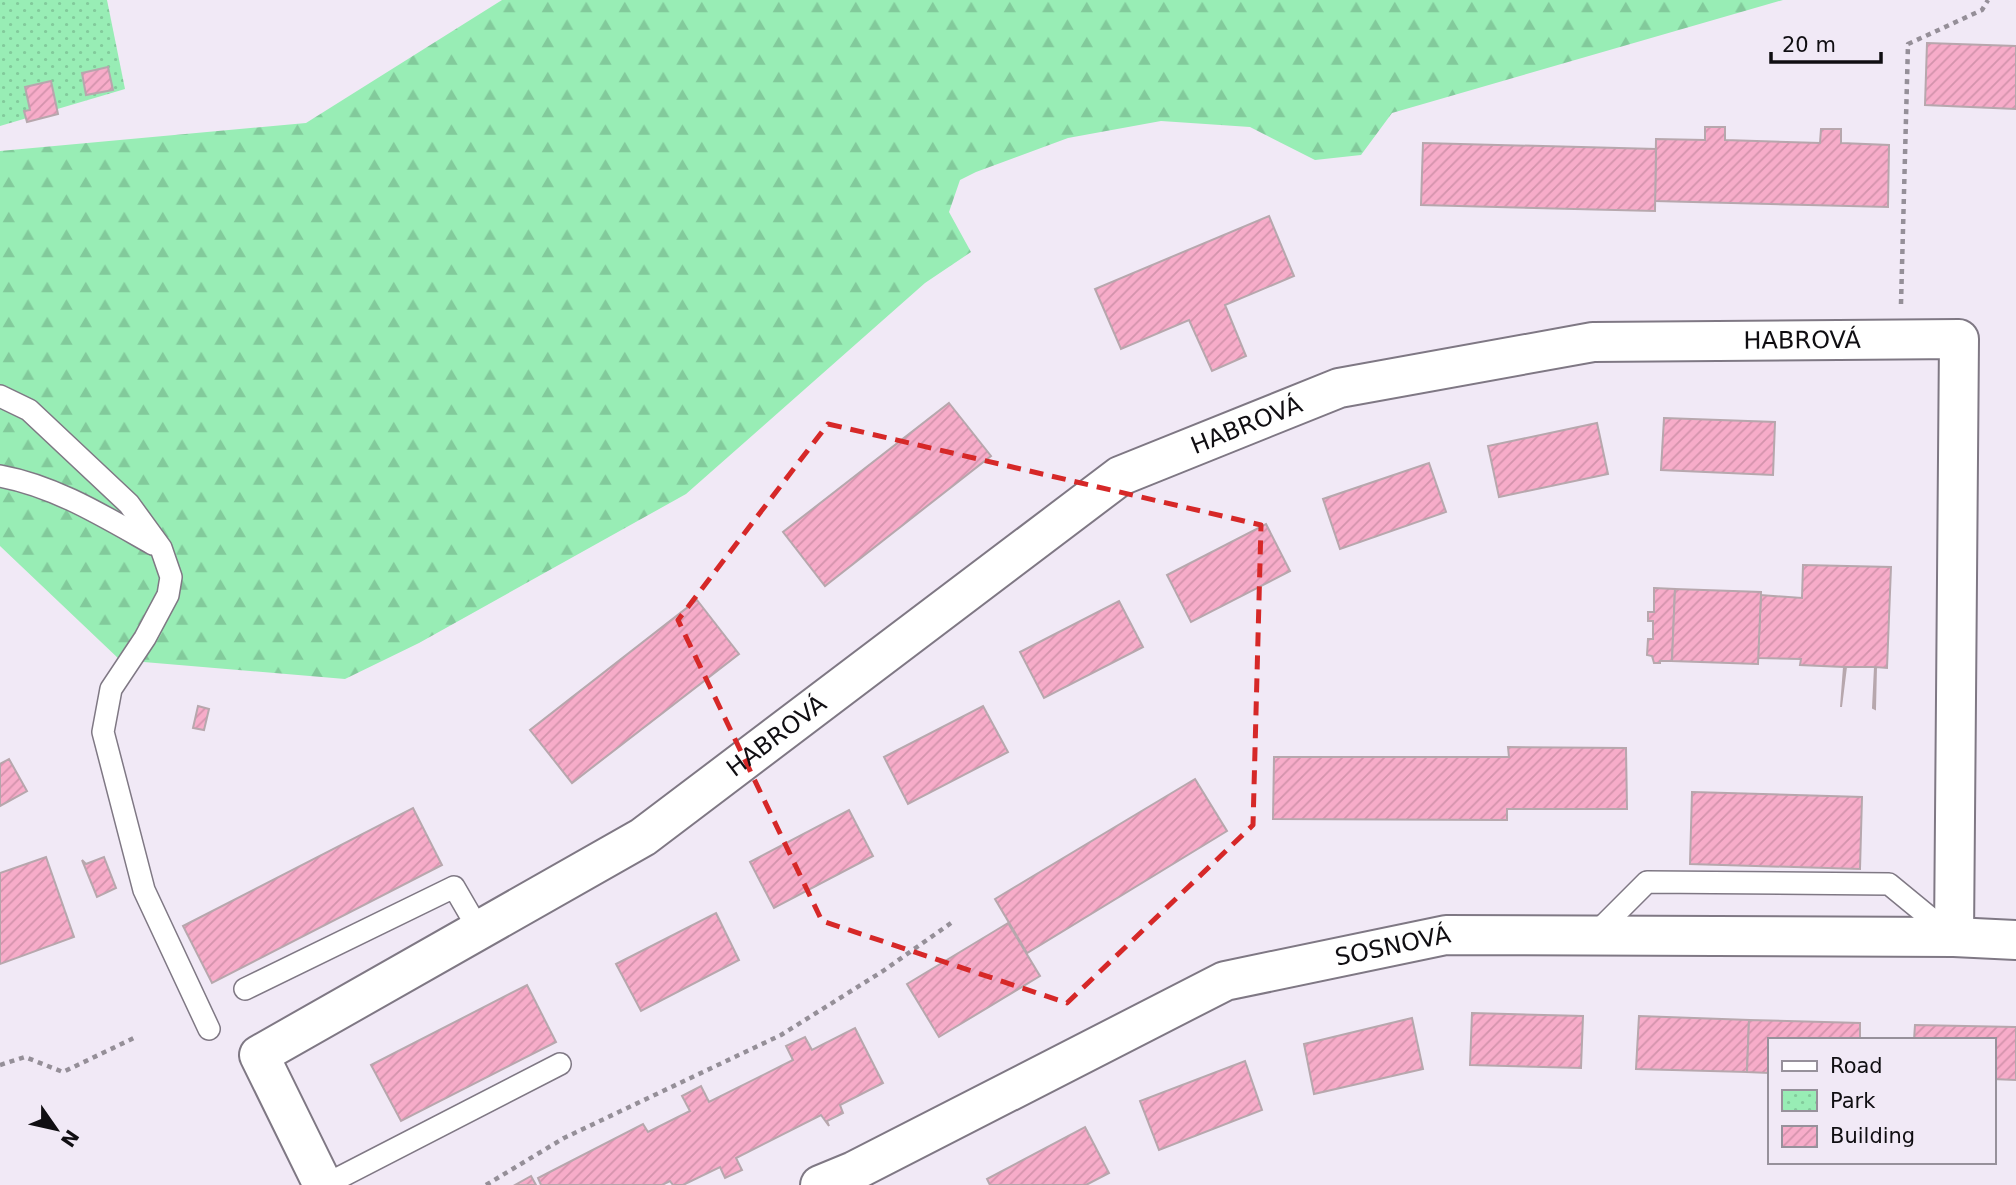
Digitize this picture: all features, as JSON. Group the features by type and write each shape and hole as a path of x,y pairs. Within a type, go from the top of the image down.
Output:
{"street":[{"name":"HABROVÁ","path":"324,1185 259,1055 643,838 1120,476 1339,388 1579,344 1959,339 1954,937"},
{"name":"SOSNOVÁ","path":"820,1185 854,1171 1225,981 1446,935 1954,937 2016,940"}],"lane":[{"path":"0,396 29,410 129,505 161,548 171,577 168,595 145,638 111,689 103,732 145,890 209,1029"},
{"path":"0,476 30,481 161,548"},
{"path":"1595,934 1647,882 1889,884 1954,937"},
{"path":"245,989 454,887 479,930"},
{"path":"324,1185 560,1064"}],"path":[{"path":"1900,340 1908,44 1982,10 1988,0"},
{"path":"486,1185 564,1138 781,1035 883,971 951,923"},
{"path":"0,1065 25,1057 62,1072 136,1037"}],"highlighted area":[{"path":"828,424 1261,525 1253,825 1067,1003 822,921 678,620"}],"green space":[{"path":"0,0 107,0 125,89 0,126"},
{"path":"502,0 1783,0 1392,113 1361,155 1315,160 1250,127 1161,121 1068,138 976,172 960,180 949,212 971,252 925,283 686,494 419,643 345,679 120,660 0,546 0,151 306,123"}],"building":[{"path":"1927,43 2016,46 2016,109 1925,105"},
{"path":"108,67 113,90 86,95 82,73"},
{"path":"51,81 58,114 27,122 24,111 30,110 25,87"},
{"path":"1705,127 1725,127 1725,140 1820,143 1821,129 1841,129 1841,143 1889,145 1888,207 1655,201 1656,139 1705,140"},
{"path":"1423,143 1656,149 1655,211 1421,205"},
{"path":"1269,216 1294,276 1225,305 1246,356 1212,371 1189,320 1121,349 1095,289"},
{"path":"949,403 991,456 825,586 783,532"},
{"path":"1664,418 1775,422 1773,475 1661,470"},
{"path":"1597,423 1608,474 1499,497 1488,446"},
{"path":"1429,463 1446,512 1340,549 1323,499"},
{"path":"1266,524 1290,571 1191,622 1167,575"},
{"path":"1803,565 1891,567 1887,668 1876,667 1875,709 1875,667 1846,667 1841,707 1844,667 1800,665 1801,659 1758,658 1761,595 1802,598"},
{"path":"1654,588 1675,589 1672,661 1660,663 1654,663 1652,656 1647,655 1648,639 1653,639 1653,621 1648,621 1648,612 1654,612"},
{"path":"1675,589 1761,592 1758,664 1672,661"},
{"path":"697,600 739,654 572,783 530,730"},
{"path":"1119,601 1143,647 1044,698 1020,652"},
{"path":"198,706 209,709 204,730 193,728"},
{"path":"983,706 1008,752 908,804 884,757"},
{"path":"1508,747 1626,748 1627,809 1507,809 1507,820 1273,819 1274,757 1509,757"},
{"path":"9,759 27,791 0,806 0,764"},
{"path":"1195,779 1227,831 1027,953 995,899"},
{"path":"1692,792 1862,797 1860,869 1690,864"},
{"path":"413,808 442,865 212,983 183,926"},
{"path":"849,810 873,856 774,908 750,862"},
{"path":"46,857 74,937 0,964 0,873"},
{"path":"104,857 116,888 97,897 82,860 86,864"},
{"path":"716,913 739,960 641,1011 616,964"},
{"path":"1008,923 1040,976 939,1037 907,984"},
{"path":"527,985 556,1042 401,1121 371,1065"},
{"path":"1472,1013 1583,1016 1581,1068 1470,1065"},
{"path":"1639,1016 1749,1020 1747,1072 1636,1069"},
{"path":"1412,1018 1423,1069 1314,1094 1304,1044"},
{"path":"1749,1020 1860,1023 1860,1038 1768,1038 1768,1073 1747,1072"},
{"path":"1915,1025 2016,1027 2016,1080 1995,1079 1995,1038 1914,1038"},
{"path":"855,1028 883,1083 840,1105 843,1113 827,1121 829,1126 821,1115 736,1158 742,1170 725,1178 720,1167 683,1185 673,1185 670,1181 662,1185 541,1185 538,1178 643,1124 648,1132 690,1111 682,1096 701,1086 709,1102 793,1060 786,1046 805,1037 812,1050"},
{"path":"1245,1061 1262,1110 1159,1150 1140,1101"},
{"path":"1085,1127 1109,1173 1086,1185 990,1185 987,1179"},
{"path":"531,1176 536,1185 515,1185"}]}
